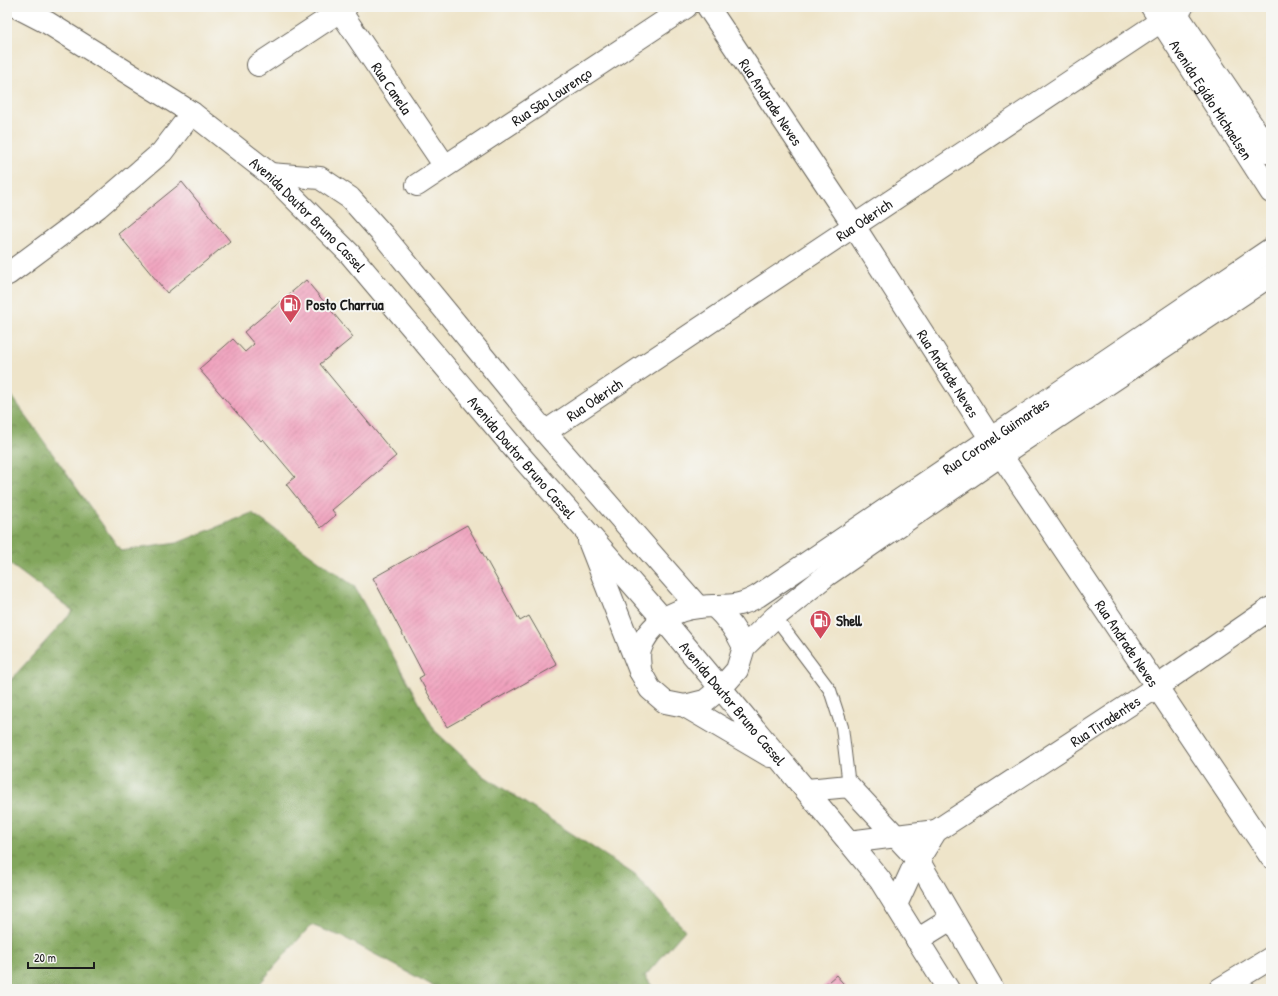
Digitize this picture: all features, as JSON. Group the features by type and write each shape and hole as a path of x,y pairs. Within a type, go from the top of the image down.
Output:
{"street":[{"name":"Avenida Doutor Bruno Cassel","path":"17,7 48,23 192,113 270,174 350,254 663,619 807,790 880,880 948,989"},
{"name":"Rua São Lourenço","path":"417,185 686,7"},
{"name":"Rua Andrade Neves","path":"708,7 854,226 996,446 1271,857"},
{"path":"258,65 343,9"},
{"name":"Rua Canela","path":"343,9 445,166"},
{"name":"Rua Oderich","path":"545,432 854,226 1169,11"},
{"name":"Avenida Egídio Michaelsen","path":"1169,11 1271,152"},
{"name":"Avenida Egídio Michaelsen","path":"1169,11 1271,192"},
{"path":"8,274 98,207 156,157 192,113"},
{"path":"270,174 320,178 350,198 389,242 545,432 706,606 727,618 737,631 744,646 737,670 721,688 705,701 685,706"},
{"name":"Rua Coronel Guimarães","path":"744,646 775,617 827,575 996,446 1271,249"},
{"name":"Rua Coronel Guimarães","path":"640,671 640,651 648,632 663,619 680,611 706,606 729,607 746,604 1271,275"},
{"path":"584,527 640,671 650,689 666,702 685,706 787,766"},
{"name":"Rua Tiradentes","path":"896,905 918,860 936,831 1158,686 1271,608"},
{"path":"807,790 849,786 918,860 993,989"},
{"name":"Rua Tiradentes","path":"849,842 936,831"},
{"path":"917,940 951,919"},
{"path":"1220,989 1271,958"}],"lane":[{"path":"775,617 830,690 842,727 849,786"}],"green space":[{"path":"7,389 121,551 177,543 252,513 354,586 435,731 484,776 635,875 685,930 645,976 654,989 439,989 343,937 311,925 255,989 7,989 7,684 73,611 7,562"}],"building":[{"path":"182,182 230,241 167,293 118,234"},
{"path":"306,280 353,337 320,364 396,456 332,510 336,515 321,528 286,484 295,477 263,439 261,441 199,369 233,339 245,352 254,344 244,332"},
{"path":"467,525 520,621 529,616 557,665 447,727 419,678 424,675 373,578"},
{"path":"836,975 848,989 820,989"}],"place":[{"name":"Posto Charrua","path":"290,324"},
{"name":"Shell","path":"820,640"}]}
